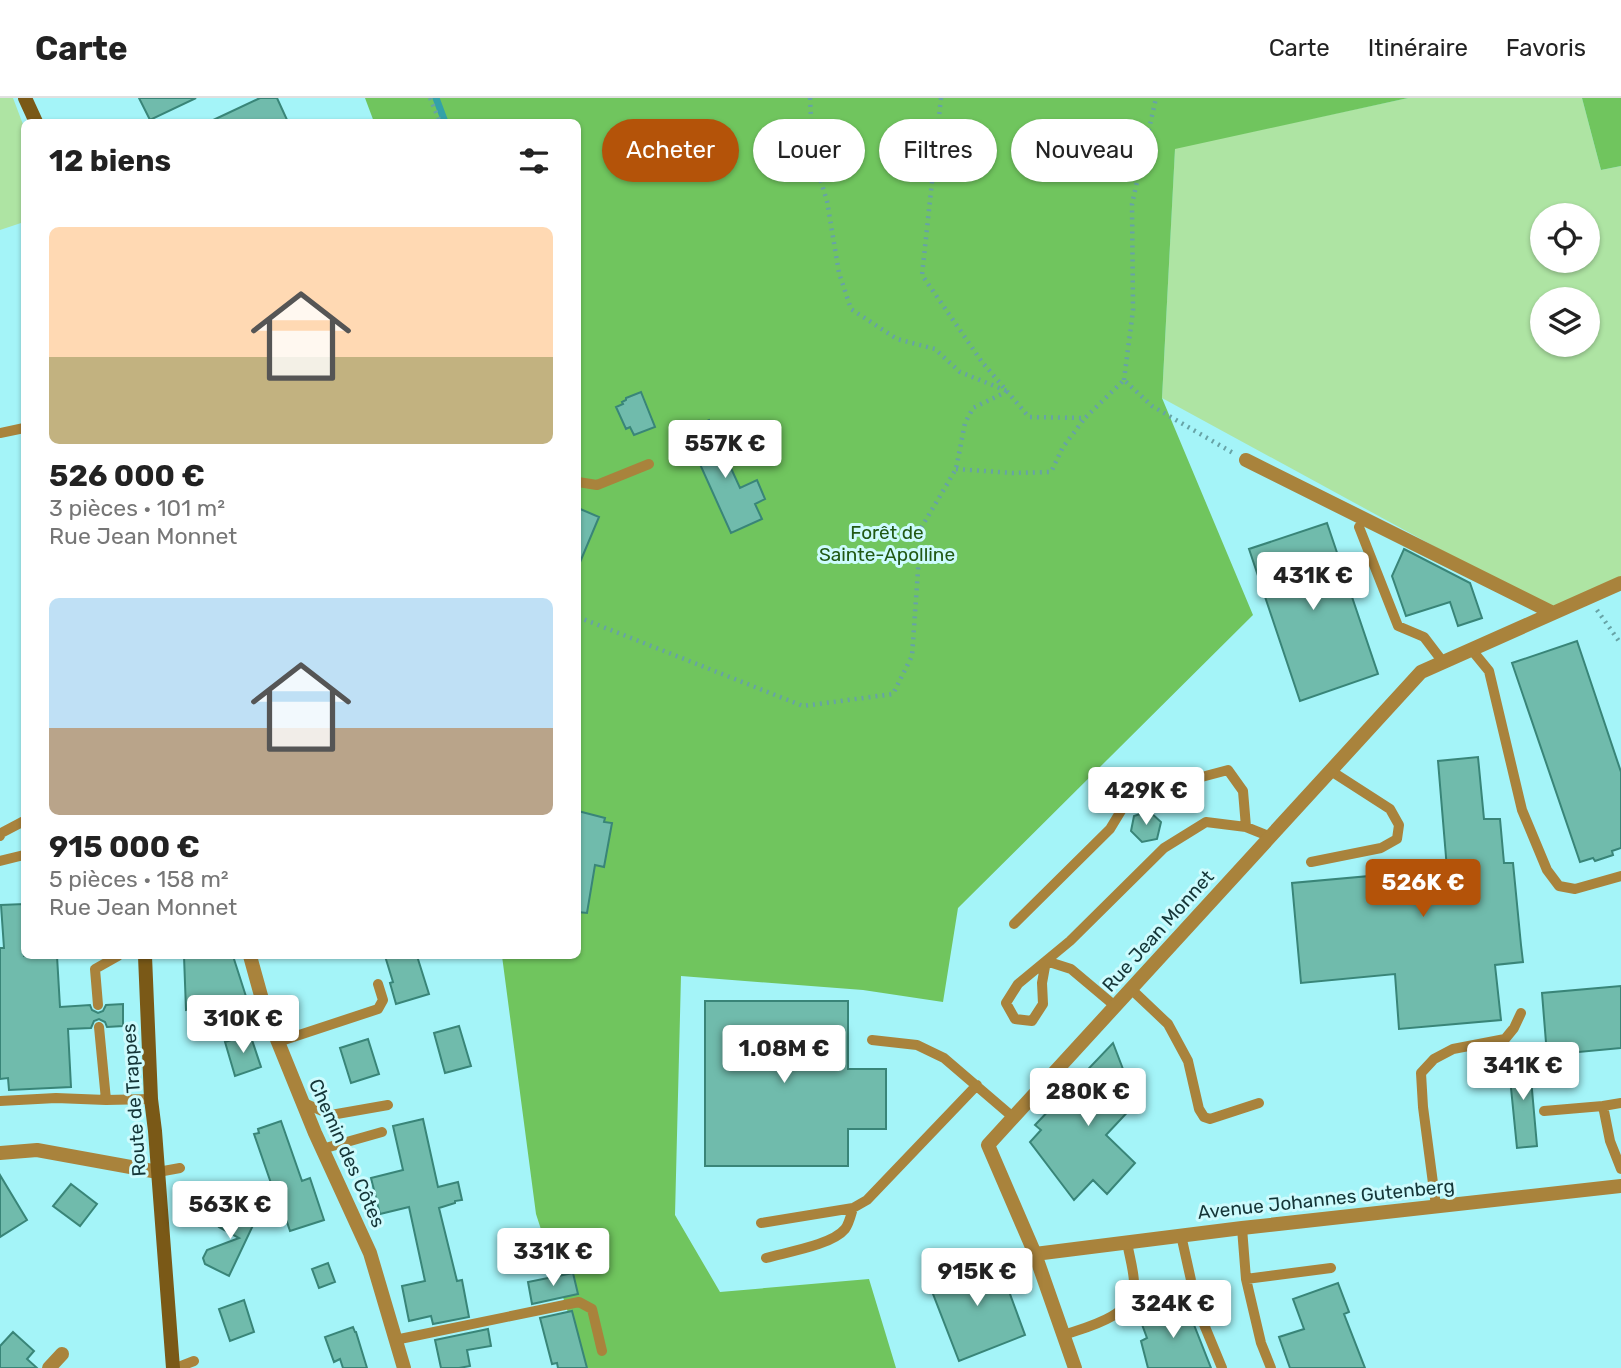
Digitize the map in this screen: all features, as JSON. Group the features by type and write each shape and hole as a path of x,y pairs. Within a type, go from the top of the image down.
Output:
{"main road":[{"path":"30,100 35,119"},
{"name":"Route de Trappes","path":"145,959 151,1099 175,1368"}],"street":[{"path":"1246,460 1553,613"},
{"name":"Rue Jean Monnet","path":"1075,1368 1035,1254 988,1145 1421,672 1621,583"},
{"name":"Chemin des Côtes","path":"251,959 265,1010 302,1102 370,1253 404,1368"},
{"path":"0,1153 37,1150 158,1172"},
{"name":"Avenue Johannes Gutenberg","path":"1035,1254 1242,1227 1621,1186"},
{"path":"49,1368 62,1353"}],"lane":[{"path":"0,433 21,429"},
{"path":"581,482 597,485 649,464"},
{"path":"1359,527 1398,626 1424,637 1443,662"},
{"path":"1471,649 1489,671 1522,810 1547,870 1559,886 1575,889 1621,876"},
{"path":"1014,924 1110,829 1130,796 1227,770 1243,791 1245,827"},
{"path":"1311,862 1381,848 1397,839 1399,825 1390,809 1331,771"},
{"path":"1046,961 1042,983 1043,1004 1032,1021 1015,1018 1006,1003 1018,984 1070,941 1164,848 1206,822 1245,827 1271,837"},
{"path":"21,823 1,833 0,838 4,860 21,856"},
{"path":"98,1005 95,969 113,959"},
{"path":"1046,961 1071,969 1115,1006"},
{"path":"278,1042 378,1009 383,1000 378,984"},
{"path":"1131,989 1168,1024 1188,1061 1199,1109 1204,1116 1210,1119 1259,1103"},
{"path":"1436,1206 1421,1073 1434,1059 1453,1049 1505,1039 1521,1013"},
{"path":"99,1027 106,1100"},
{"path":"872,1040 917,1045 944,1058 1014,1118"},
{"path":"761,1223 853,1208 867,1200 977,1085"},
{"path":"0,1101 56,1098 151,1099"},
{"path":"302,1102 331,1115 388,1105"},
{"path":"1544,1111 1621,1103"},
{"path":"1603,1106 1610,1142 1621,1169"},
{"path":"322,1149 382,1132"},
{"path":"158,1172 180,1168"},
{"path":"766,1258 825,1242 837,1236 847,1227 853,1208"},
{"path":"1242,1227 1246,1279 1261,1343 1271,1368"},
{"path":"1181,1235 1203,1322 1222,1368"},
{"path":"1064,1335 1108,1320 1127,1304 1134,1288 1128,1242"},
{"path":"1246,1279 1331,1268"},
{"path":"395,1340 579,1302 592,1309 601,1351"},
{"path":"175,1368 194,1361"}],"path":[{"path":"430,98 439,119"},
{"path":"810,98 813,156 827,201 839,272 851,309 897,339 935,349 960,372 1008,391"},
{"path":"941,98 922,275 982,362 1029,417 1085,418"},
{"path":"956,469 1013,473 1051,472 1063,447 1085,418 1124,380 1133,310 1132,204 1156,98"},
{"path":"1124,380 1152,407 1246,460"},
{"path":"581,618 803,706 893,694 912,656 921,528 956,469 965,423 973,408 1008,391"},
{"path":"1588,598 1621,644"}],"green space":[{"path":"0,98 13,98 21,119 21,223 0,230"},
{"name":"Forêt de Sainte-Apolline","path":"365,98 1408,98 1175,149 1162,398 1253,615 958,908 943,1002 863,990 681,976 675,1215 720,1292 869,1279 896,1368 586,1368 536,1214 502,959 581,959 581,119 373,119"},
{"path":"1408,98 1582,98 1601,170 1621,166 1621,582 1553,611 1162,398 1175,148"},
{"path":"1582,98 1621,98 1621,166 1601,170"}],"building":[{"path":"139,98 196,98 152,119 150,119"},
{"path":"260,98 277,98 287,119 215,119"},
{"path":"641,392 655,427 634,435 630,427 626,429 616,407 623,404 626,398"},
{"path":"709,420 740,488 757,480 765,499 755,504 762,519 731,533 685,431"},
{"path":"581,509 599,517 581,560"},
{"path":"1327,523 1378,674 1300,701 1249,549"},
{"path":"1404,549 1470,583 1482,618 1458,626 1450,602 1406,616 1392,576"},
{"path":"1577,641 1621,772 1621,848 1612,851 1613,855 1595,861 1593,858 1580,862 1512,663"},
{"path":"1478,757 1484,819 1500,819 1504,863 1513,863 1523,962 1495,965 1501,1020 1399,1029 1395,974 1301,983 1292,883 1447,869 1438,761"},
{"path":"1149,811 1161,822 1157,839 1142,842 1131,831 1134,816"},
{"path":"581,812 605,818 604,822 612,823 604,867 595,865 587,913 581,912"},
{"path":"21,904 21,959 57,959 60,1007 90,1005 92,1010 98,1013 103,1011 106,1005 123,1004 123,1026 107,1027 105,1022 99,1019 94,1021 91,1028 68,1029 71,1087 9,1090 8,1078 0,1079 0,948 4,948 1,905"},
{"path":"184,959 234,959 251,1012 228,1019 221,1000 186,1010"},
{"path":"386,959 418,959 429,994 396,1004 390,983 393,982"},
{"path":"1621,986 1621,1048 1547,1055 1542,993"},
{"path":"705,1001 848,1001 848,1069 886,1069 886,1129 848,1129 848,1166 705,1166"},
{"path":"459,1026 471,1066 445,1073 434,1033"},
{"path":"250,1034 261,1067 235,1076 225,1042"},
{"path":"368,1039 379,1074 351,1083 340,1048"},
{"path":"1113,1043 1136,1103 1106,1135 1135,1163 1107,1194 1093,1180 1074,1200 1030,1142 1041,1130 1035,1125"},
{"path":"1529,1056 1537,1146 1517,1148 1508,1058"},
{"path":"423,1119 438,1187 458,1182 462,1200 439,1208 457,1281 462,1280 469,1317 433,1324 431,1316 409,1321 402,1286 425,1281 409,1207 380,1214 371,1178 403,1170 393,1126"},
{"path":"281,1121 302,1181 310,1178 324,1220 290,1231 254,1134 259,1133 258,1129"},
{"path":"0,1175 27,1220 0,1237"},
{"path":"71,1184 97,1204 80,1226 53,1206"},
{"path":"229,1206 256,1219 229,1276 205,1264 203,1258 207,1250 239,1238 219,1227"},
{"path":"996,1256 1025,1335 959,1361 928,1281"},
{"path":"328,1263 335,1282 319,1288 312,1269"},
{"path":"573,1273 578,1294 532,1304 528,1282"},
{"path":"1338,1283 1349,1312 1344,1314 1365,1368 1290,1368 1279,1337 1304,1329 1293,1299"},
{"path":"244,1300 254,1332 230,1341 219,1309"},
{"path":"1185,1302 1211,1368 1148,1368 1141,1341 1147,1338 1140,1319"},
{"path":"572,1311 587,1368 558,1368 557,1363 552,1364 540,1318"},
{"path":"353,1327 367,1368 343,1368 340,1359 334,1362 325,1337"},
{"path":"488,1329 491,1346 467,1350 470,1366 441,1368 435,1340"},
{"path":"13,1332 34,1351 27,1359 37,1368 0,1368 0,1346"}],"waterway":[{"path":"436,98 444,119"}]}
